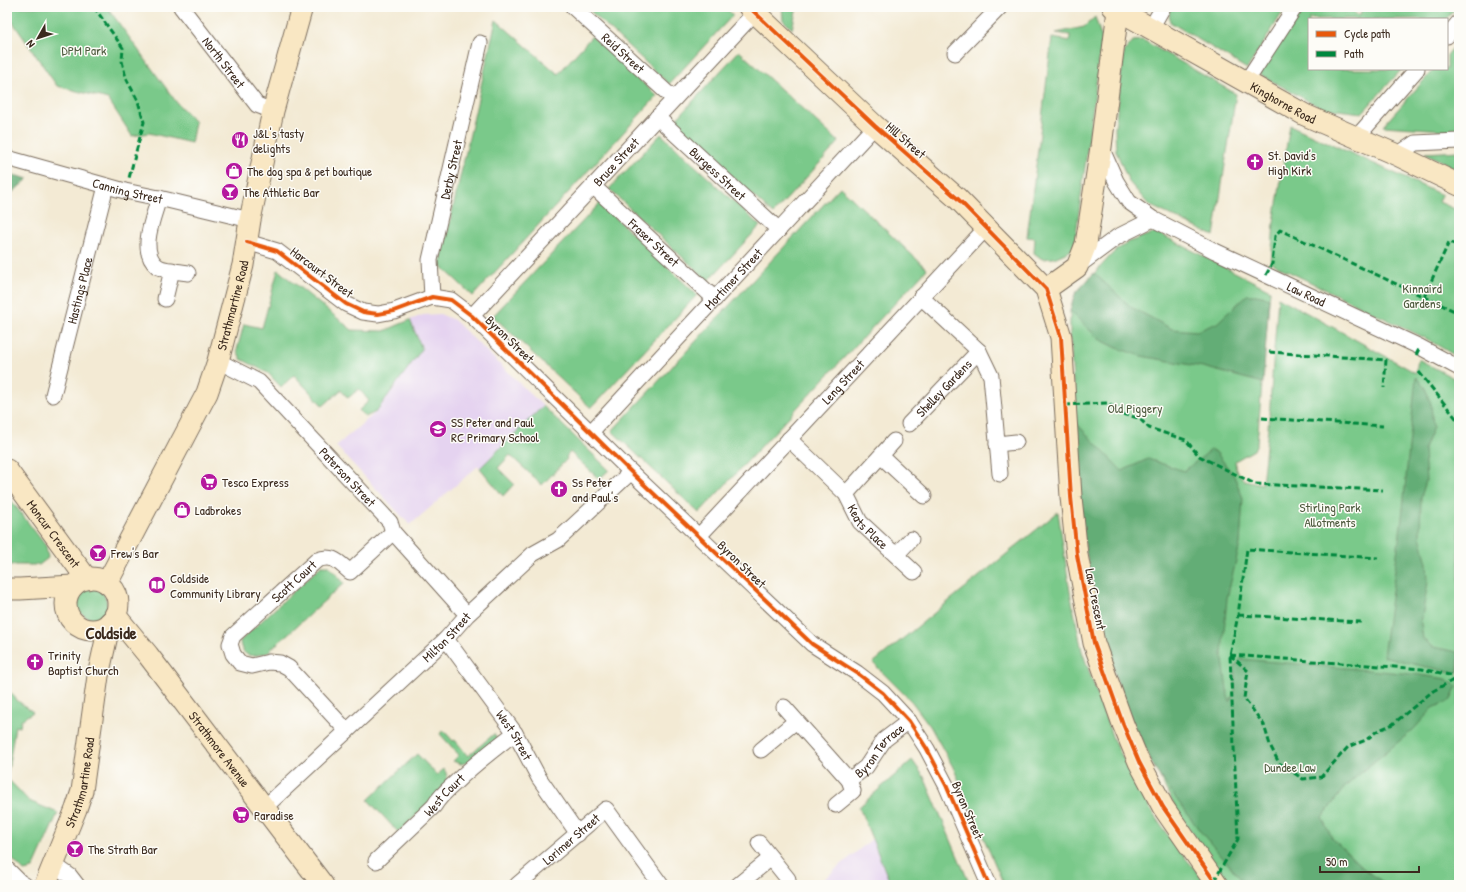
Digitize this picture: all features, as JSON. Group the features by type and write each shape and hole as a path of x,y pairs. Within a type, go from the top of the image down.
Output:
{"street":[{"name":"North Street","path":"181,7 258,105 273,111"},
{"name":"Strathmartine Road","path":"107,584 206,393 218,361 243,266 250,220 273,111 302,7"},
{"name":"Reid Street","path":"573,7 674,99"},
{"path":"955,53 1000,7"},
{"path":"1152,28 1163,7"},
{"path":"1246,82 1295,7"},
{"path":"1077,267 1086,244 1101,147 1116,8"},
{"name":"Kinghorne Road","path":"1116,8 1305,115 1459,184"},
{"name":"Bruce Street","path":"472,316 674,99 755,9"},
{"name":"Hill Street","path":"755,9 875,126 958,199 1046,289"},
{"path":"1448,35 1459,22"},
{"name":"Derby Street","path":"432,297 430,260 480,43"},
{"path":"1356,138 1417,70"},
{"name":"Burgess Street","path":"657,117 778,230"},
{"name":"Mortimer Street","path":"591,432 875,126"},
{"path":"1397,155 1415,144 1459,141"},
{"name":"Law Road","path":"1101,147 1116,181 1129,202 1153,219 1221,254 1420,347 1459,368"},
{"name":"Canning Street","path":"7,158 106,186 250,220"},
{"name":"Hastings Place","path":"53,395 106,186"},
{"name":"Fraser Street","path":"593,186 715,299"},
{"path":"159,198 147,242 148,254 157,266 188,273"},
{"path":"1046,289 1117,237 1153,219"},
{"name":"Leng Street","path":"699,536 986,227"},
{"name":"Harcourt Street","path":"247,242 277,251 346,304 363,312 378,314 394,311 432,297"},
{"path":"165,299 172,270"},
{"name":"Law Crescent","path":"1046,289 1061,337 1072,512 1077,555 1094,642 1122,724 1139,762 1163,807 1217,885"},
{"name":"Byron Street","path":"432,297 451,300 472,316 631,472 812,644 857,673 883,693 909,721 927,749 946,785 989,885"},
{"name":"Shelley Gardens","path":"921,297 979,351 991,376 1000,474"},
{"name":"Shelley Gardens","path":"909,424 979,351"},
{"name":"Paterson Street","path":"218,361 259,382 390,522 393,532 462,609"},
{"name":"Keats Place","path":"789,440 846,494 860,522 914,572"},
{"name":"Keats Place","path":"846,494 894,442"},
{"path":"997,444 1016,442"},
{"path":"881,456 924,496"},
{"name":"Moncur Crescent","path":"7,470 80,583"},
{"name":"Milton Street","path":"264,808 446,639 467,615 533,554 558,540 631,472"},
{"name":"Scott Court","path":"347,732 289,668 280,663 269,662 252,666 240,663 232,654 230,644 233,636 317,560 325,556 336,560 350,572 393,532"},
{"name":"Keats Place","path":"896,555 911,539"},
{"path":"13,589 80,583 94,578 107,584 113,590 117,598 117,607 112,619 104,627 89,629 81,627 74,623 69,617 66,609 67,597 80,583"},
{"path":"13,589 66,609"},
{"name":"Strathmartine Road","path":"45,885 76,809 82,790 98,676 112,619"},
{"name":"Strathmore Avenue","path":"112,619 148,655 323,885"},
{"name":"Strathmartine Road","path":"81,627 92,647 98,676"},
{"name":"West Street","path":"446,639 515,733 539,778 578,834"},
{"name":"Byron Terrace","path":"784,707 849,780 853,791 836,805"},
{"path":"761,750 796,721"},
{"name":"Byron Terrace","path":"849,780 866,767 884,740 909,721"},
{"name":"West Court","path":"376,861 434,806 438,798 460,777 515,733"},
{"name":"Lorimer Street","path":"517,885 606,809 661,885"},
{"path":"759,843 788,879"},
{"path":"738,885 771,858"},
{"path":"53,864 70,876 77,885"},
{"path":"7,869 24,885"}],"shaded area":[{"name":"SS Peter and Paul RC Primary School","path":"440,314 454,320 543,406 480,468 478,466 410,525 336,446 376,412 422,349 410,320 423,315"},
{"path":"872,839 891,885 817,885"}],"green space":[{"name":"DPM Park","path":"7,7 107,7 177,103 195,122 191,143 149,133 132,136 108,99 57,86 7,14"},
{"path":"586,7 667,7 669,9 671,7 725,7 733,15 669,84"},
{"path":"782,7 797,7 792,29 783,20"},
{"path":"1175,7 1286,7 1247,69 1170,22 1169,11"},
{"path":"1300,7 1338,7 1345,12 1348,8 1359,16 1364,7 1457,7 1447,18 1308,18 1308,70 1401,70 1362,113 1321,108 1259,74"},
{"path":"1095,17 1102,39 1074,249 1054,258 1042,259 1034,253 1035,238 1027,237 1052,38 1070,41 1070,35 1056,33 1084,27"},
{"path":"496,20 558,74 592,36 657,96 473,296 440,265"},
{"path":"1143,40 1236,94 1214,236 1149,205 1129,182 1116,151 1115,128 1124,52 1133,41"},
{"path":"1459,41 1459,131 1383,126 1433,70 1448,70 1448,54"},
{"path":"739,51 839,142 773,214 673,123"},
{"name":"Kinnaird Gardens","path":"1290,125 1442,195 1439,202 1459,211 1459,358 1427,339 1271,263 1274,222"},
{"path":"661,134 760,226 708,281 609,189"},
{"path":"1459,151 1459,170 1425,153"},
{"path":"7,173 28,179 7,197"},
{"path":"840,187 927,269 699,513 612,431"},
{"path":"600,203 697,295 591,408 493,316"},
{"path":"1153,233 1160,234 1270,290 1257,443 1254,450 1235,461 1236,470 1244,480 1262,484 1269,418 1278,297 1416,373 1418,359 1459,381 1459,885 1231,885 1211,862 1177,811 1132,722 1104,637 1082,527 1070,335 1070,311 1075,294 1115,251 1129,242"},
{"path":"278,270 352,330 384,331 410,320 422,349 376,412 365,417 359,410 369,401 359,389 348,398 341,390 323,406 294,375 281,387 268,373 241,359 237,350 244,324 262,328"},
{"path":"1094,273 1131,307 1172,329 1197,331 1217,323 1247,295 1257,295 1269,298 1263,383 1203,367 1141,356 1117,348 1099,339 1070,311 1075,294"},
{"path":"1416,377 1425,388 1431,404 1433,427 1424,449 1426,481 1421,497 1420,536 1427,563 1428,582 1421,623 1423,639 1433,647 1459,653 1458,673 1383,656 1402,518"},
{"path":"543,406 609,470 599,479 570,452 566,457 567,459 542,485 510,455 498,468 514,484 503,496 480,468"},
{"name":"Dundee Law","path":"1076,423 1122,471 1148,459 1184,471 1211,450 1216,452 1234,476 1243,498 1240,544 1227,598 1222,653 1230,702 1235,690 1235,667 1240,659 1413,674 1446,679 1457,686 1451,700 1433,708 1413,730 1344,788 1322,818 1332,838 1363,868 1387,885 1246,885 1200,831 1156,771 1132,722 1116,679 1104,637 1090,577 1082,527"},
{"path":"7,495 46,546 48,558 39,565 7,565"},
{"path":"1058,512 1070,592 1082,651 1113,739 1153,814 1176,847 1205,881 1206,885 1004,885 953,767 930,726 912,702 873,663"},
{"path":"321,566 329,566 344,583 267,653 253,656 246,654 241,647 240,641"},
{"path":"95,586 105,596 107,604 106,613 96,621 84,615 75,605 79,594 83,590"},
{"path":"7,689 18,701 33,712 21,720 20,727 15,726 7,778"},
{"path":"443,730 453,741 455,740 468,756 494,734 497,739 468,762 461,764 453,761 459,755 440,734"},
{"path":"417,754 437,775 444,769 447,779 432,800 398,832 368,800"},
{"path":"912,760 924,777 970,885 891,885 859,807"},
{"path":"7,778 29,801 58,813 33,869 24,871 7,854"}],"marked path":[{"path":"94,7 123,48 122,61 126,78 138,101 144,122 129,178"},
{"path":"1266,275 1272,264 1275,236 1280,230 1459,313"},
{"path":"1424,297 1449,242 1459,246"},
{"path":"1416,355 1420,347"},
{"path":"1269,352 1386,360 1384,388"},
{"path":"1419,372 1459,422"},
{"path":"1065,405 1109,403 1117,413 1139,418 1149,428 1186,440 1199,456 1255,484 1383,490"},
{"path":"1262,418 1383,426"},
{"path":"1214,881 1238,839 1230,655 1238,615 1247,549 1378,558"},
{"path":"1238,615 1361,622"},
{"path":"1230,655 1248,671 1244,698 1264,725 1270,745 1279,763 1303,779 1321,777 1348,747 1366,740 1377,731 1393,724 1433,691 1459,677"},
{"path":"1230,655 1422,669 1459,677"}],"cycle path":[{"path":"749,7 875,126 958,199 1046,289 1061,337 1071,497 1077,555 1094,643 1123,724 1139,762 1163,807 1217,885"},
{"path":"247,242 277,251 346,304 363,312 378,314 394,311 432,297 451,300 472,316 631,472 812,644 857,673 883,693 909,721 927,749 946,785 989,885"}],"place":[{"name":"J&L's tasty delights","path":"240,140"},
{"name":"St. David's High Kirk","path":"1255,162"},
{"name":"The dog spa & pet boutique","path":"234,171"},
{"name":"The Athletic Bar","path":"230,192"},
{"name":"SS Peter and Paul RC Primary School","path":"438,429"},
{"name":"Tesco Express","path":"209,482"},
{"name":"Ss Peter and Paul's","path":"559,489"},
{"name":"Ladbrokes","path":"182,510"},
{"name":"Frew's Bar","path":"98,553"},
{"name":"Coldside Community Library","path":"157,585"},
{"name":"Trinity Baptist Church","path":"35,662"},
{"name":"Paradise","path":"241,815"},
{"name":"The Strath Bar","path":"75,849"}],"district":[{"name":"Coldside","path":"111,633"}],"park label":[{"name":"Old Piggery","path":"1135,408"},
{"name":"Stirling Park Allotments","path":"1330,514"}]}
